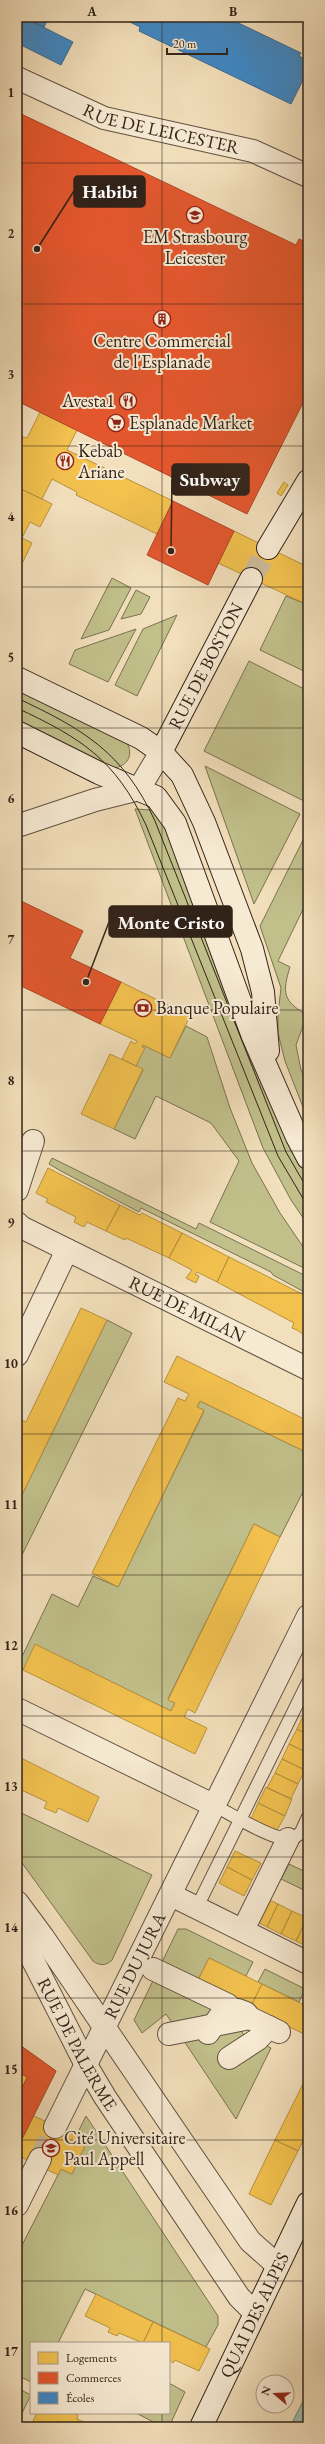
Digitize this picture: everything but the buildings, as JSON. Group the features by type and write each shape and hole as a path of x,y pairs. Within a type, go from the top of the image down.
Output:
{"street":[{"name":"RUE DE LEICESTER","path":"17,78 104,118 253,151 308,176"},
{"path":"268,548 308,481"},
{"name":"RUE DE BOSTON","path":"139,789 161,752 250,579"},
{"path":"17,678 122,727 161,752 182,775 191,790 252,949 263,992 265,1036 274,1082"},
{"path":"17,732 99,773 156,797 176,822 252,1034 297,1137 308,1158"},
{"path":"17,826 95,800 139,789"},
{"path":"17,1190 33,1141"},
{"name":"RUE DE MILAN","path":"17,1223 21,1227 308,1369"},
{"path":"17,1355 67,1250"},
{"name":"RUE DU JURA","path":"56,2127 308,1616"},
{"path":"17,1709 215,1806"},
{"path":"248,1920 299,1835"},
{"path":"171,1895 308,1963"},
{"name":"RUE DE PALERME","path":"17,1902 43,1937 104,2029 250,2241 277,2265"},
{"name":"RUE DE PALERME","path":"17,1929 86,2065 105,2098 239,2297 254,2312"},
{"path":"153,1969 246,2013 250,2018 274,2030 258,2038 229,2058"},
{"path":"210,2030 228,2005"},
{"path":"169,2034 210,2030 250,2018"},
{"path":"17,2205 40,2159"},
{"name":"QUAI DES ALPES","path":"201,2427 254,2312 308,2203"}],"lane":[{"path":"202,1898 308,1682"},
{"path":"215,1806 272,1835 299,1835 308,1817"}],"shaded area":[{"path":"112,578 131,588 109,630 81,639"},
{"path":"136,590 150,597 141,614 121,619"},
{"path":"286,596 308,605 308,673 260,650"},
{"path":"177,615 137,696 115,685 143,629"},
{"path":"136,629 108,682 69,664 75,650"},
{"path":"249,661 308,691 306,802 204,751"},
{"path":"17,686 127,743 130,752 128,760 122,765 113,768 17,722"},
{"path":"205,766 300,814 254,904"},
{"path":"135,809 151,810 169,824 293,1148 308,1176 308,1225 291,1200 263,1148"},
{"path":"308,830 308,899 278,961 290,967 287,976 286,996 293,1005 307,1015 296,1045 301,1070 308,1087 308,1120 285,1061 278,1033 278,1014 281,988 260,926"},
{"path":"186,1026 207,1037 230,1108 252,1163 280,1213 308,1254 308,1270 210,1222 239,1161 211,1123 156,1096 135,1139 114,1129 143,1070 136,1066 144,1049 142,1047 143,1045 170,1058"},
{"path":"52,1158 196,1229 199,1223 308,1277 308,1294 273,1275 271,1272 141,1208 139,1212 61,1171 49,1164"},
{"path":"107,1320 132,1333 17,1565 17,1505"},
{"path":"200,1401 308,1453 308,1482 280,1537 254,1524 168,1699 175,1703 171,1711 36,1645 23,1670 17,1667 52,1594 78,1607 93,1576 118,1587 204,1411 197,1407"},
{"path":"17,1811 152,1875 112,1960 105,1964 98,1964 93,1961 17,1856"},
{"path":"289,1864 308,1873 308,1892 281,1879"},
{"path":"178,1929 186,1929 253,1962 246,1976 209,1958 197,1982 229,1997 243,2034 271,2048 236,2119 166,2014 142,2033 134,2020"},
{"path":"265,1969 305,1989 299,2002 258,1982"},
{"path":"86,2116 218,2316 218,2325 206,2347 85,2289 58,2342 30,2342 30,2382 17,2375 17,2255 61,2169 72,2174 87,2141 76,2136"},
{"path":"170,2384 185,2392 169,2427 163,2427 138,2414 170,2414"},
{"path":"17,2388 30,2394 30,2397 17,2423"}],"water":[{"path":"308,2391 308,2427 290,2427"}],"tunnel":[{"path":"251,579 268,548"},
{"path":"40,2159 55,2127"}],"tram line":[{"path":"17,698 62,721 99,745 115,760 143,797 155,821 286,1152 308,1190"},
{"path":"17,708 60,730 94,753 122,783 134,802 146,825 278,1156 308,1207"}],"place":[{"name":"EM Strasbourg Leicester","path":"195,215"},
{"name":"Habibi","path":"37,249"},
{"name":"Centre Commercial de l'Esplanade","path":"162,319"},
{"name":"Avesta1","path":"128,401"},
{"name":"Esplanade Market","path":"116,423"},
{"name":"Kebab Ariane","path":"65,461"},
{"name":"Subway","path":"171,551"},
{"name":"Monte Cristo","path":"86,982"},
{"name":"Banque Populaire","path":"143,1008"},
{"name":"Cité Universitaire Paul Appell","path":"51,2148"}]}
